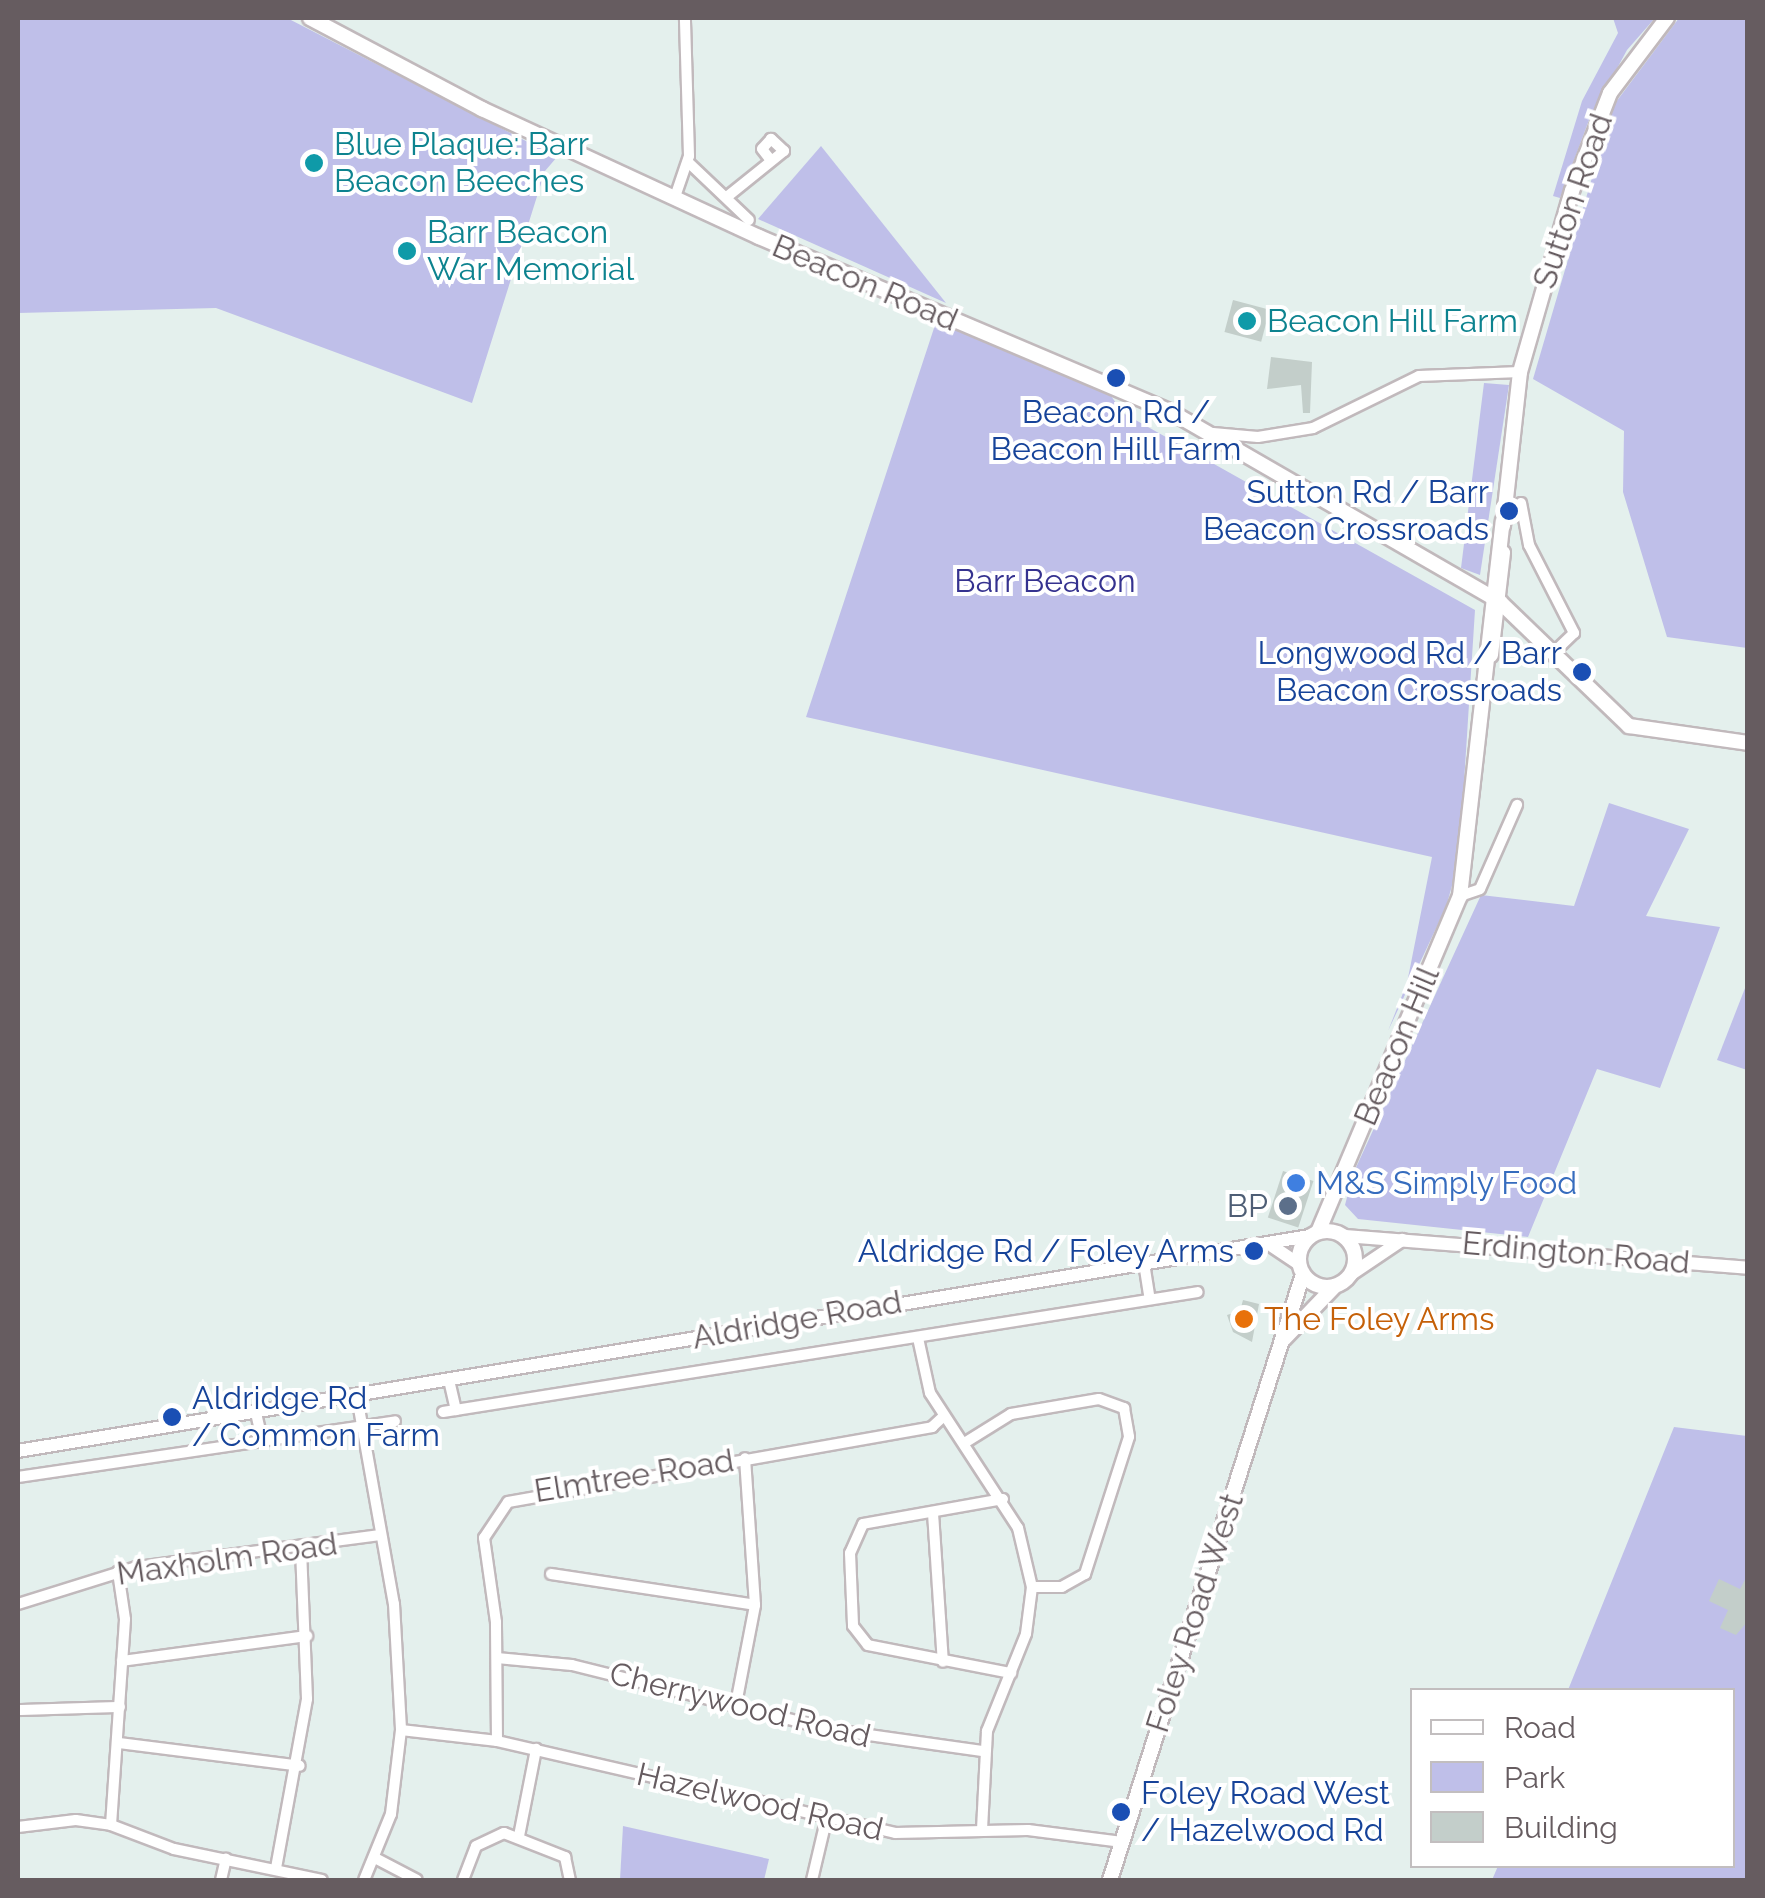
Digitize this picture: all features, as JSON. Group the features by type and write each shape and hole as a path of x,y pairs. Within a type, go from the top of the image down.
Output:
{"main road":[{"name":"Beacon Road","path":"310,18 482,109 676,194 815,262 1117,384 1207,432 1494,605 1554,652 1629,726 1748,743"},
{"name":"Sutton Road","path":"1494,605 1520,372 1596,122 1635,52 1667,18"},
{"name":"Beacon Hill","path":"1314,1234 1460,896 1494,605"},
{"path":"1333,1195 1343,1235 1355,1254 1350,1276 1336,1286 1301,1269 1314,1234 1343,1235"},
{"name":"Foley Road West","path":"1110,1880 1301,1269"},
{"name":"Foley Road West","path":"1279,1344 1336,1286"}],"street":[{"path":"676,194 688,162 685,18"},
{"path":"728,196 769,158"},
{"path":"688,162 749,220"},
{"path":"1207,432 1258,436 1313,428 1420,376 1520,372"},
{"path":"1521,503 1529,546 1574,633 1554,652"},
{"name":"Beacon Hill","path":"1460,896 1480,889 1518,805"},
{"name":"Aldridge Road","path":"18,1451 1144,1262 1271,1245 1314,1234"},
{"name":"Erdington Road","path":"1343,1235 1748,1268"},
{"path":"1350,1276 1404,1238"},
{"path":"1271,1245 1301,1269"},
{"path":"1144,1262 1150,1299"},
{"name":"Aldridge Road","path":"442,1412 1198,1292"},
{"path":"918,1338 930,1394 1003,1499 1032,1588 1011,1673 983,1751 982,1829"},
{"path":"449,1380 456,1410"},
{"path":"357,1397 394,1604 400,1730 391,1814 364,1880"},
{"path":"966,1442 1011,1414 1099,1399 1124,1408 1129,1437 1085,1574 1062,1588 1032,1588"},
{"path":"256,1414 262,1438"},
{"name":"Elmtree Road","path":"497,1740 497,1658 484,1538 508,1502 932,1427 944,1416"},
{"path":"18,1477 395,1421"},
{"path":"736,1704 755,1605 745,1458"},
{"path":"1003,1499 864,1524 854,1536 853,1626 868,1645 1011,1673"},
{"path":"934,1512 943,1662"},
{"name":"Maxholm Road","path":"18,1604 118,1572 301,1551 381,1536"},
{"path":"276,1868 300,1766 307,1636 301,1551"},
{"path":"111,1825 122,1661 118,1572"},
{"path":"552,1574 569,1572 755,1605"},
{"path":"122,1661 307,1636"},
{"name":"Cherrywood Road","path":"497,1658 572,1665 882,1739 983,1751"},
{"path":"18,1710 120,1707"},
{"name":"Hazelwood Road","path":"400,1730 497,1740 826,1821 895,1833 982,1829 1122,1842"},
{"path":"118,1743 300,1766"},
{"path":"519,1836 536,1749"},
{"path":"18,1828 76,1820 111,1825 226,1859 322,1880"},
{"path":"812,1880 826,1821"},
{"path":"463,1880 488,1835 519,1836 565,1857 570,1880"},
{"path":"375,1858 416,1880"},
{"path":"221,1880 226,1859"}],"green space":[{"path":"18,18 287,18 557,157 545,171 472,403 216,308 18,313"},
{"path":"1613,18 1655,18 1627,50 1589,120 1560,198 1553,196 1582,101 1618,33"},
{"path":"1679,18 1747,18 1747,648 1667,637 1623,492 1624,431 1533,379 1613,106"},
{"path":"821,146 946,303 758,219"},
{"name":"Barr Beacon","path":"936,322 1109,393 1123,413 1475,610 1459,861 1446,907 1388,1031 1407,983 1432,857 806,717"},
{"path":"1484,383 1509,385 1480,575 1461,568"},
{"path":"1609,803 1689,829 1646,916 1720,927 1660,1088 1597,1069 1528,1237 1358,1219 1345,1205 1353,1174 1481,895 1574,906"},
{"path":"1747,983 1747,1070 1717,1060"},
{"path":"1674,1427 1747,1436 1747,1880 1492,1880 1497,1868 1735,1868 1735,1688 1569,1688"},
{"path":"623,1826 769,1859 764,1880 620,1880"}],"building":[{"name":"Beacon Hill Farm","path":"1233,300 1270,310 1261,342 1224,332"},
{"path":"1271,357 1312,362 1310,413 1303,413 1301,385 1267,389"},
{"name":"BP","path":"1283,1171 1313,1181 1298,1227 1268,1218"},
{"name":"The Foley Arms","path":"1243,1300 1259,1304 1252,1342 1233,1332 1227,1315 1240,1311"},
{"path":"1748,1574 1748,1621 1736,1635 1720,1628 1728,1610 1709,1601 1719,1579 1740,1589"}],"place":[{"name":"Blue Plaque: Barr Beacon Beeches","path":"314,163"},
{"name":"Barr Beacon War Memorial","path":"407,251"},
{"name":"Beacon Hill Farm","path":"1247,321"},
{"name":"Beacon Rd / Beacon Hill Farm","path":"1116,378"},
{"name":"Sutton Rd / Barr Beacon Crossroads","path":"1509,511"},
{"name":"Longwood Rd / Barr Beacon Crossroads","path":"1582,672"},
{"name":"M&S Simply Food","path":"1296,1183"},
{"name":"BP","path":"1288,1206"},
{"name":"Aldridge Rd / Foley Arms","path":"1254,1251"},
{"name":"The Foley Arms","path":"1244,1319"},
{"name":"Aldridge Rd / Common Farm","path":"172,1417"},
{"name":"Foley Road West / Hazelwood Rd","path":"1121,1812"}]}
